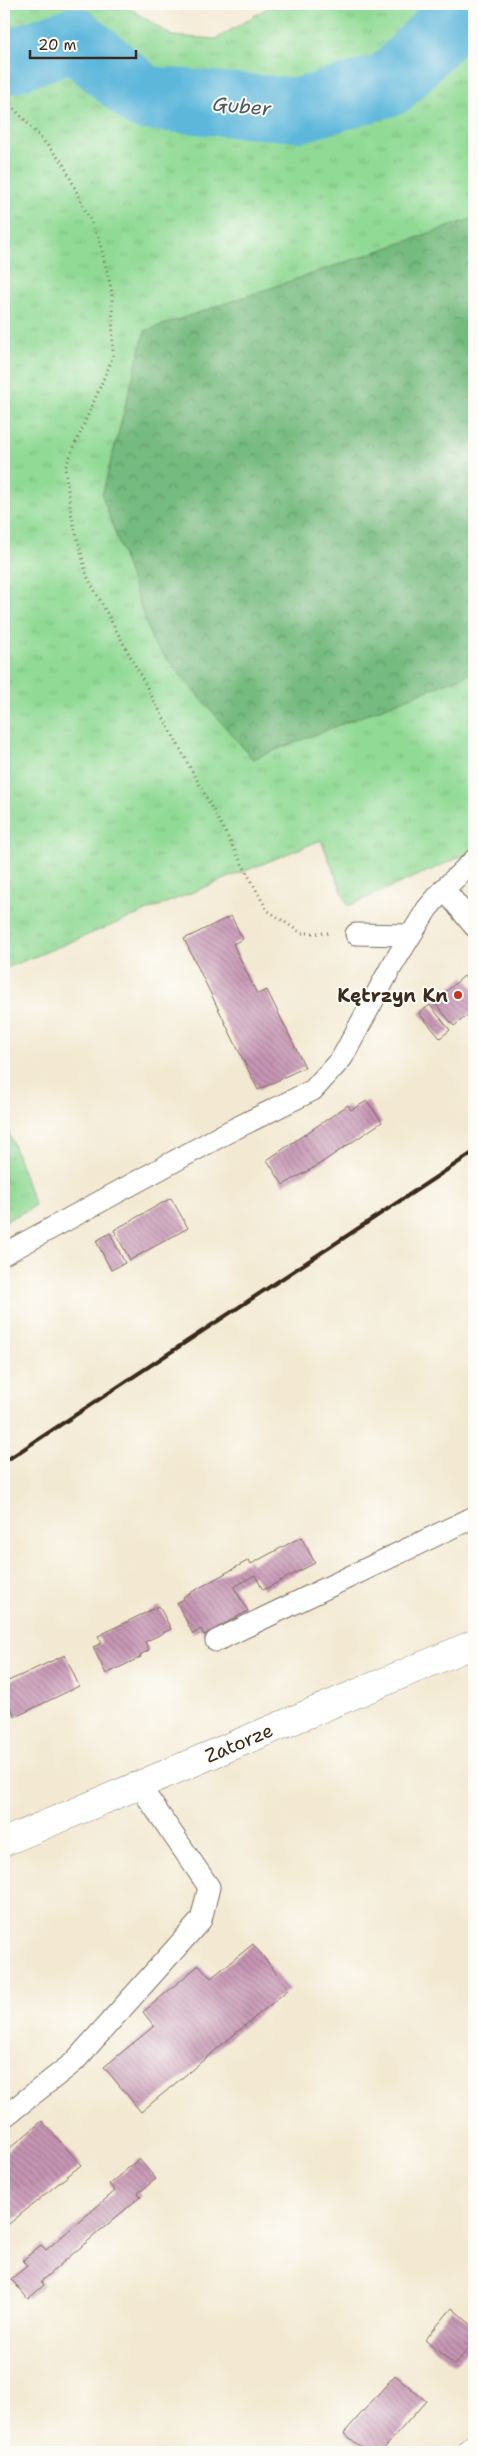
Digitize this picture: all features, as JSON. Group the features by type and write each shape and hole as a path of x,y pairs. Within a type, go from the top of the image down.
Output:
{"street":[{"name":"Zatorze","path":"4,1842 474,1644"},
{"path":"471,2452 474,2449"}],"lane":[{"path":"4,1254 228,1132 312,1090 342,1058 409,935 444,889 474,860"},
{"path":"444,889 474,926"},
{"path":"356,934 409,935"},
{"path":"216,1641 474,1517"},
{"path":"4,2117 74,2062 201,1920 209,1887 139,1785"}],"path":[{"path":"4,97 63,163 99,239 112,292 113,357 65,468 71,514 87,576 267,910 300,933 356,934"}],"green space":[{"path":"4,4 123,4 172,36 216,39 274,4 474,4 474,851 348,906 321,840 4,969"},
{"path":"474,218 474,672 253,759 153,643 102,495 145,331"},
{"path":"4,1119 35,1206 4,1222"}],"building":[{"path":"231,916 243,939 233,944 257,994 267,990 305,1067 258,1090 184,939"},
{"name":"Kętrzyn Kn","path":"464,976 474,988 474,1010 454,1026 434,1002"},
{"name":"Kętrzyn Kn","path":"430,1005 450,1030 440,1038 419,1013"},
{"path":"367,1101 382,1122 315,1167 283,1185 267,1160 348,1105 351,1110"},
{"path":"171,1198 188,1228 130,1260 114,1230"},
{"path":"110,1233 125,1263 111,1270 96,1241"},
{"path":"301,1537 315,1563 263,1590 255,1575 234,1587 248,1611 204,1635 201,1629 193,1634 177,1603 184,1599 183,1597 249,1560 251,1564"},
{"path":"159,1606 171,1629 145,1642 149,1650 140,1655 141,1657 106,1674 93,1647 102,1643 98,1636"},
{"path":"65,1655 79,1686 15,1717 4,1692 4,1683"},
{"path":"253,1944 289,1989 141,2112 104,2067 154,2026 143,2012 199,1965 211,1978"},
{"path":"42,2121 81,2165 4,2228 4,2153"},
{"path":"139,2159 156,2179 138,2193 141,2196 41,2281 44,2285 28,2299 11,2279 27,2266 23,2260 41,2245 46,2250 115,2191 109,2184"},
{"path":"452,2308 474,2327 474,2343 454,2365 425,2340"},
{"path":"395,2375 426,2401 381,2452 367,2452 344,2433"}],"waterway":[{"name":"Guber","path":"4,63 74,39 144,98 300,110 390,84 467,4"}],"railway":[{"path":"4,1462 474,1152"}],"place":[{"name":"Kętrzyn Kn","path":"458,995"}]}
